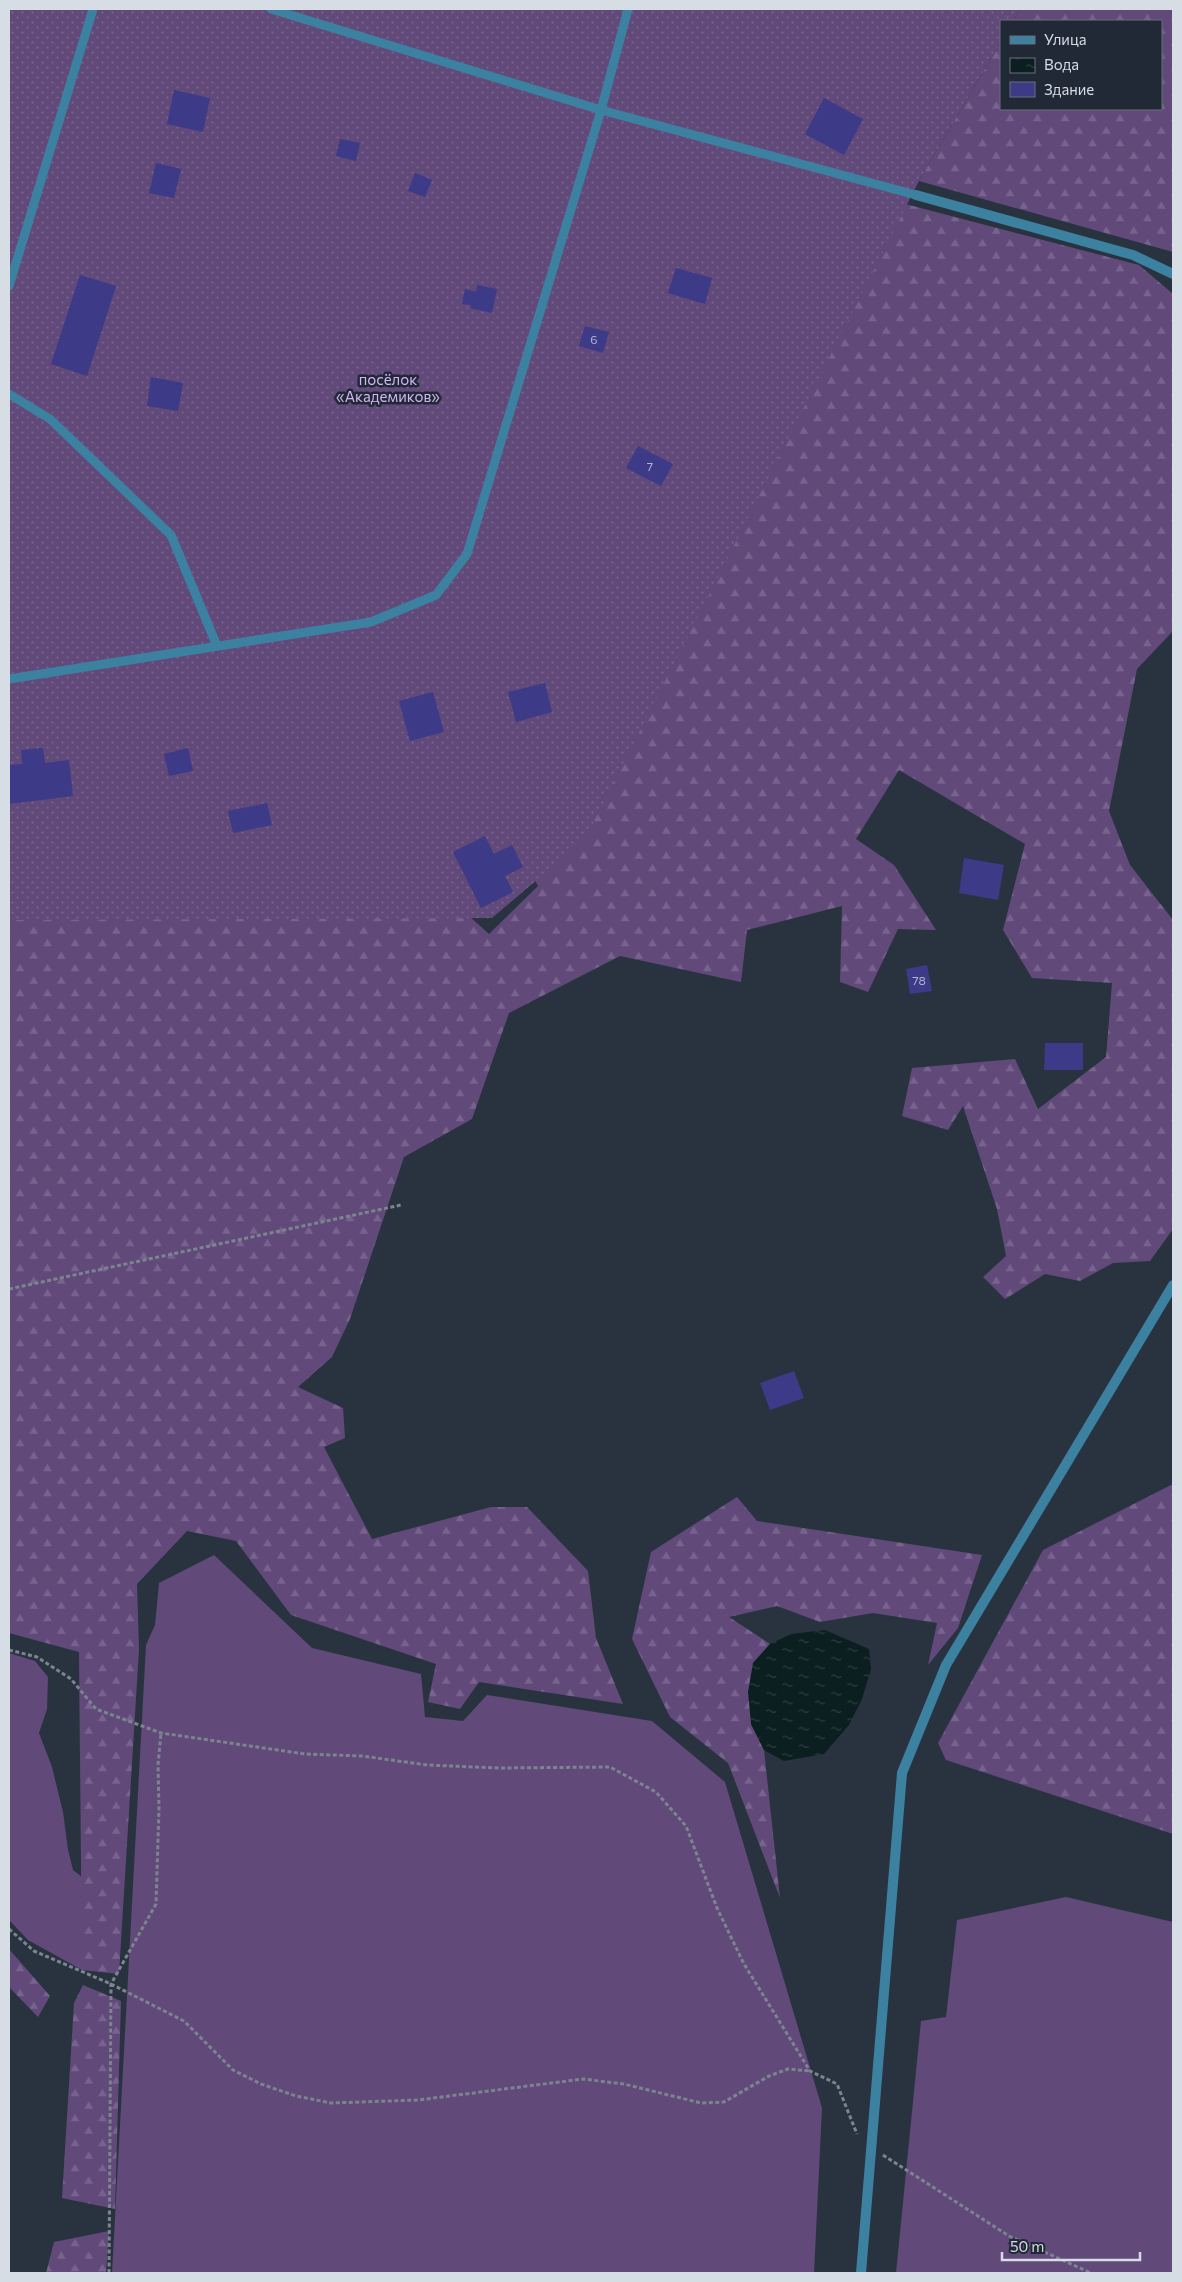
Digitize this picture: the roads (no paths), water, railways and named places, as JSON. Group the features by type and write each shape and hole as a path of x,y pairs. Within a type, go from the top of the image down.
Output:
{"street":[{"path":"916,195 1133,255 1173,274"},
{"path":"861,2273 902,1774 946,1665 1173,1285"}],"lane":[{"path":"9,286 93,9"},
{"path":"271,9 601,110 916,195"},
{"path":"9,679 371,622 436,595 467,554 601,110 628,9"},
{"path":"9,394 50,419 171,535 217,646"}],"water":[{"path":"825,1630 869,1649 871,1669 862,1699 849,1725 824,1754 784,1761 764,1750 751,1724 748,1692 753,1663 770,1644 791,1634"}],"park label":[{"name":"посёлок «Академиков»","path":"388,388"}]}
